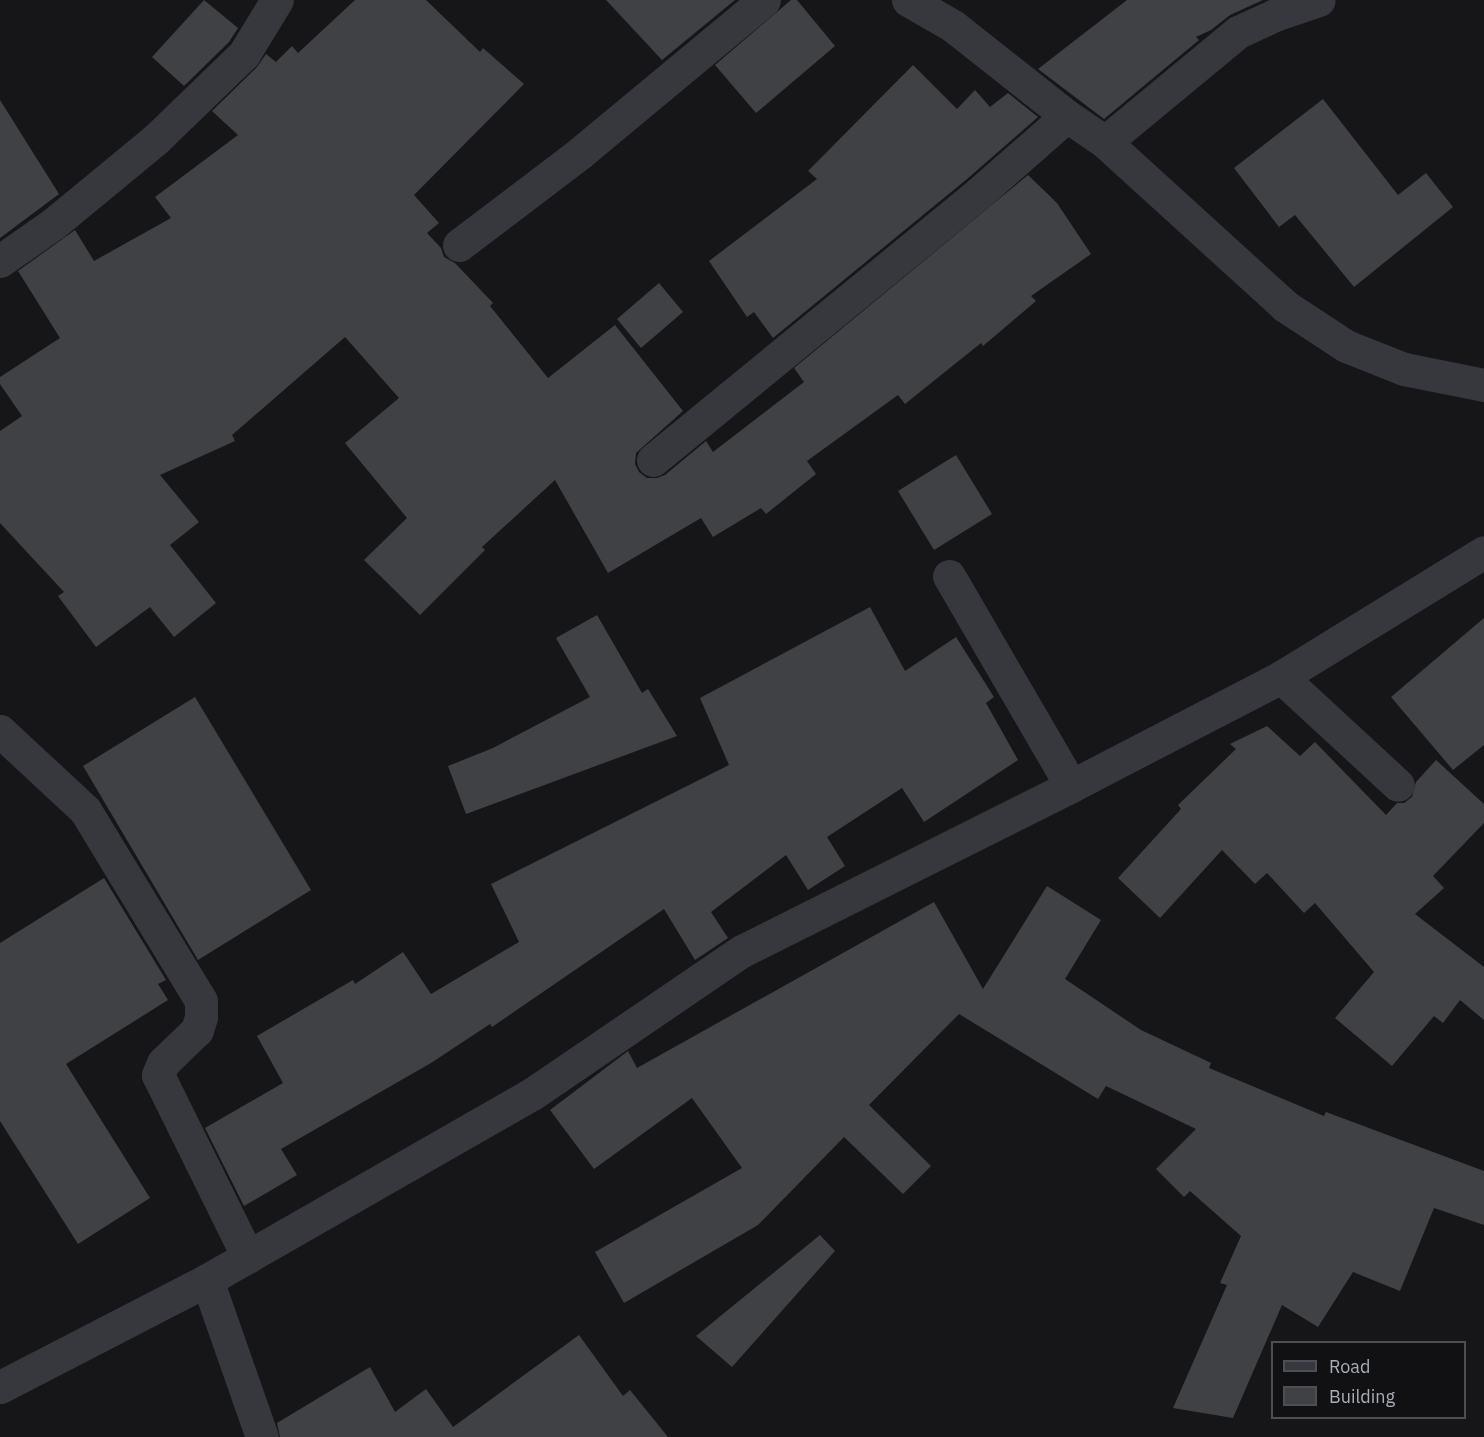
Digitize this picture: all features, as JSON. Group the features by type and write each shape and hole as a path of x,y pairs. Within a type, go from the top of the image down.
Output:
{"street":[{"path":"0,261 53,224 156,139 244,54 277,0"},
{"path":"459,245 579,153 764,0"},
{"path":"908,0 953,26 1067,116 1105,142 1229,258 1302,318 1346,346 1404,369 1484,385"},
{"path":"1105,142 1238,32 1275,15 1319,0"},
{"path":"653,460 980,193 1067,116"},
{"path":"0,1387 207,1280 532,1094 742,951 1071,786 1281,677 1484,552"},
{"path":"949,576 1071,786"},
{"path":"1281,677 1398,785"},
{"path":"0,731 85,810 201,1001 201,1017 197,1030 163,1063 158,1075 248,1257"},
{"path":"207,1280 262,1437"}],"building":[{"path":"204,0 238,28 229,42 184,86 152,57"},
{"path":"355,0 426,0 480,52 483,48 524,84 414,195 439,223 427,233 441,248 444,257 455,263 493,303 490,306 548,378 615,325 683,411 636,453 635,464 639,472 647,478 665,475 706,441 713,452 804,382 794,368 1028,175 1057,203 1091,254 1031,296 1036,301 983,346 981,343 905,404 898,395 807,461 816,474 766,514 761,508 713,537 701,518 608,573 555,480 482,547 485,550 420,615 364,560 407,518 345,443 399,398 345,337 232,435 235,441 160,475 199,522 170,545 216,603 174,637 150,607 96,647 58,596 64,592 0,523 0,431 22,416 0,384 0,377 60,338 18,271 75,230 94,261 171,218 155,197 238,135 212,111 257,67 266,54 276,62 292,46 298,53"},
{"path":"606,0 735,0 662,60"},
{"path":"791,0 797,0 835,46 756,113 715,65"},
{"path":"1127,0 1263,0 1230,15 1211,30 1196,37 1199,40 1104,119 1038,69"},
{"path":"913,65 957,109 975,90 990,107 1008,93 1038,117 967,179 773,338 754,312 747,317 709,261 817,179 808,171"},
{"path":"1323,99 1398,195 1426,173 1453,207 1354,287 1295,215 1279,227 1234,168"},
{"path":"0,100 59,194 0,238"},
{"path":"659,283 683,312 641,348 617,319"},
{"path":"956,455 992,514 934,550 898,491"},
{"path":"870,607 905,671 956,637 994,697 986,703 1018,760 924,822 902,788 827,837 845,866 808,890 786,855 711,912 728,938 695,960 664,909 492,1027 490,1024 431,1063 281,1149 297,1175 244,1206 205,1128 283,1083 257,1036 353,980 355,984 403,952 431,994 519,942 491,884 729,765 700,698"},
{"path":"597,615 642,693 648,689 677,736 466,814 448,766 493,748 590,697 556,638"},
{"path":"1484,618 1484,745 1453,770 1391,697"},
{"path":"195,697 311,890 198,960 83,766"},
{"path":"1267,726 1300,756 1315,742 1386,815 1397,803 1404,803 1412,797 1416,782 1436,760 1484,804 1484,823 1433,876 1444,888 1415,914 1484,967 1484,1020 1460,1000 1443,1023 1434,1016 1392,1066 1335,1018 1374,972 1315,903 1304,913 1267,873 1255,884 1222,850 1160,918 1118,878 1181,809 1178,805 1236,749 1230,744"},
{"path":"104,878 166,980 158,984 168,1000 66,1064 150,1198 78,1244 0,1121 0,943"},
{"path":"1047,886 1101,920 1065,979 1141,1030 1211,1063 1209,1068 1324,1116 1326,1112 1484,1171 1484,1225 1434,1208 1400,1291 1353,1272 1318,1327 1282,1305 1233,1418 1173,1408 1227,1285 1220,1283 1241,1236 1190,1191 1184,1197 1156,1169 1196,1129 1106,1086 1098,1099 959,1014 869,1105 931,1166 903,1194 844,1137 758,1225 624,1303 595,1252 742,1168 692,1098 594,1169 550,1110 628,1051 637,1068 934,902 983,989"},
{"path":"820,1235 835,1251 732,1367 696,1336"},
{"path":"579,1335 623,1396 630,1390 668,1437 280,1437 277,1423 370,1367 395,1412 426,1389 453,1427"}]}
